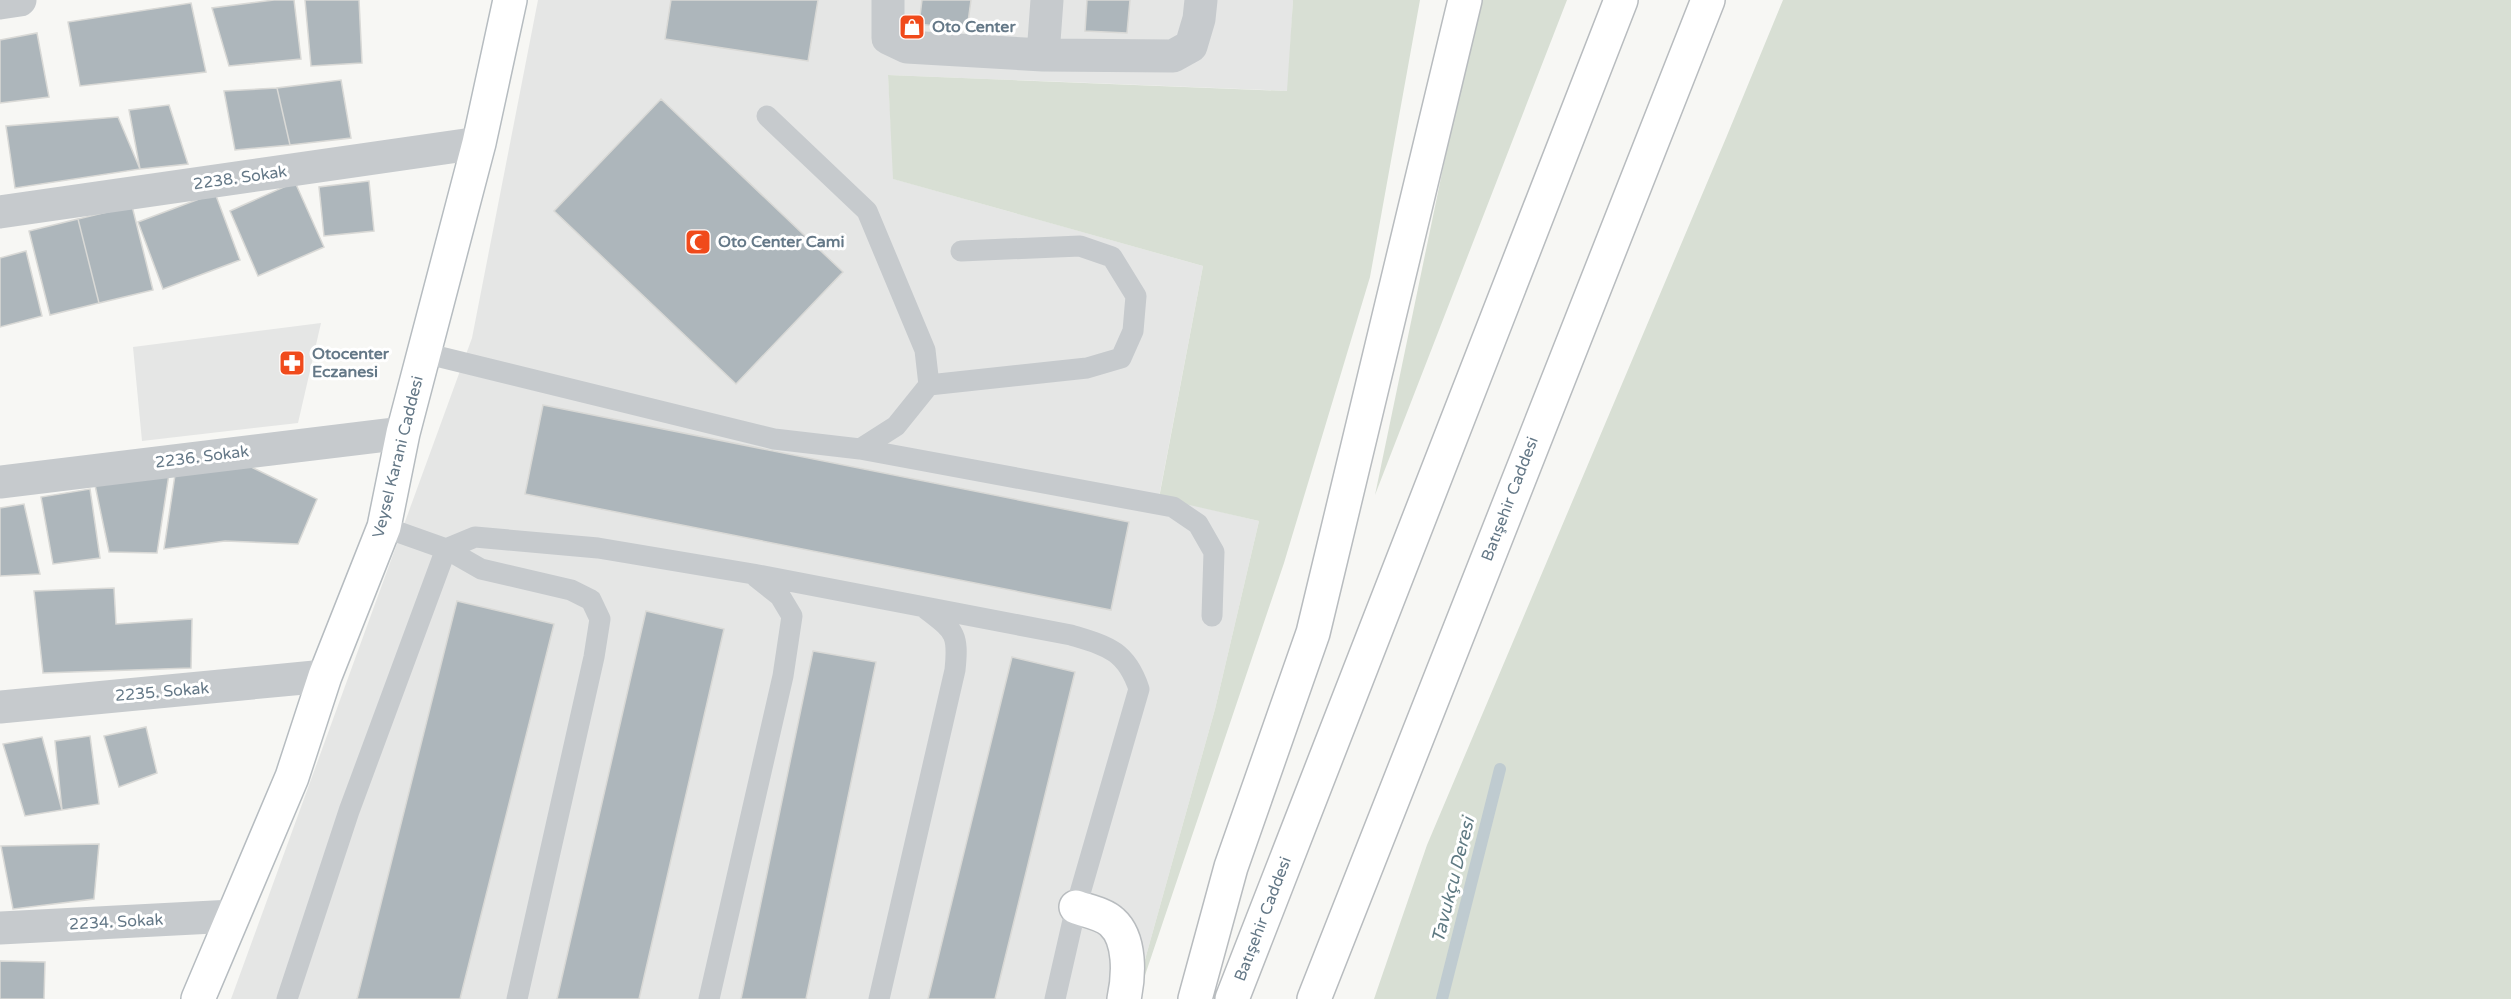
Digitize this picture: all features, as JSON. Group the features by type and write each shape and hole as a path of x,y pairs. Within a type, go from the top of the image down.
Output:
{"main road":[{"name":"Veysel Karani Caddesi","path":"198,999 292,777 325,676 384,527 403,433 479,144 510,0"},
{"path":"1195,999 1231,867 1313,633 1465,0"},
{"name":"Batışehir Caddesi","path":"1232,999 1621,0"},
{"name":"Batışehir Caddesi","path":"1314,999 1708,0"},
{"path":"1076,908 1111,920 1123,937 1128,978 1124,999"}],"street":[{"path":"0,3 20,0"},
{"path":"888,0 888,38 907,47 1043,55 1173,56 1191,46 1199,19 1201,0"},
{"path":"1043,55 1047,0"},
{"name":"2238. Sokak","path":"0,212 479,144"},
{"name":"2236. Sokak","path":"0,482 403,433"},
{"name":"2235. Sokak","path":"0,707 325,676"},
{"name":"2234. Sokak","path":"0,928 233,916"}],"lane":[{"path":"767,116 867,211 925,350 929,385"},
{"path":"860,449 896,426 929,385 1086,368 1121,358 1133,332 1136,296 1112,257 1080,246 961,251"},
{"path":"424,353 774,439 860,449 1173,507 1198,524 1214,552 1212,616"},
{"path":"384,527 446,549 481,568 571,590 591,600 600,619 594,657 517,999"},
{"path":"287,999 349,810 446,549 475,537 597,548 753,574 1107,646 1132,668 1139,689 1076,908 1055,999"},
{"path":"709,999 783,676 792,616 780,596 753,574"},
{"path":"879,999 957,653 957,645 950,628 923,607"}],"shaded area":[{"path":"538,0 1293,0 1288,91 888,75 894,179 1203,266 1159,497 1259,521 1215,709 1134,999 231,999 472,338"},
{"path":"1293,0 1420,0 1370,277 1284,563 1137,999 1134,999 1215,709 1259,521 1159,498 1203,266 893,179 888,75 1287,91"},
{"path":"1478,0 1567,0 1375,495"},
{"path":"1783,0 2511,0 2511,999 1374,999 1427,845"},
{"path":"321,323 298,423 142,441 133,347"}],"building":[{"path":"274,0 294,0 301,59 229,66 212,8"},
{"path":"305,0 359,0 362,63 311,66"},
{"path":"671,0 818,0 808,61 665,39"},
{"path":"922,0 971,0 967,30 919,24"},
{"path":"1087,0 1130,0 1127,33 1085,31"},
{"path":"191,3 206,72 80,86 68,22"},
{"path":"37,33 49,97 0,103 0,40"},
{"path":"341,80 351,138 290,145 277,88"},
{"path":"277,88 290,145 235,150 224,91"},
{"name":"Oto Center Cami","path":"661,99 843,272 736,384 554,211"},
{"path":"169,105 188,164 140,169 129,110"},
{"path":"118,117 140,169 15,188 6,126"},
{"path":"369,181 374,231 324,236 319,187"},
{"path":"295,182 324,247 258,276 230,211"},
{"path":"215,193 240,260 163,289 138,222"},
{"path":"132,206 153,290 99,303 78,219"},
{"path":"78,219 99,303 50,315 29,231"},
{"path":"26,251 42,316 0,327 0,258"},
{"path":"543,405 1129,522 1111,610 525,494"},
{"path":"241,462 317,499 298,544 225,541 164,549 175,475"},
{"path":"169,474 157,553 109,552 95,485"},
{"path":"90,489 100,558 53,564 41,497"},
{"path":"24,504 40,574 0,576 0,508"},
{"path":"114,588 116,624 192,619 191,668 43,673 34,591"},
{"path":"457,601 554,624 460,999 357,999"},
{"path":"646,611 724,629 639,999 557,999"},
{"path":"813,651 876,662 806,999 741,999"},
{"path":"1012,657 1075,672 995,999 928,999"},
{"path":"146,727 157,773 119,787 104,736"},
{"path":"90,736 99,804 62,810 55,741"},
{"path":"42,737 62,810 25,816 3,744"},
{"path":"99,844 94,899 13,909 1,846"},
{"path":"0,961 45,962 44,999 0,999"}],"waterway":[{"name":"Tavukçu Deresi","path":"1442,999 1500,769"}],"place":[{"name":"Oto Center","path":"912,27"},
{"name":"Oto Center Cami","path":"698,242"},
{"name":"Otocenter Eczanesi","path":"292,363"}]}
